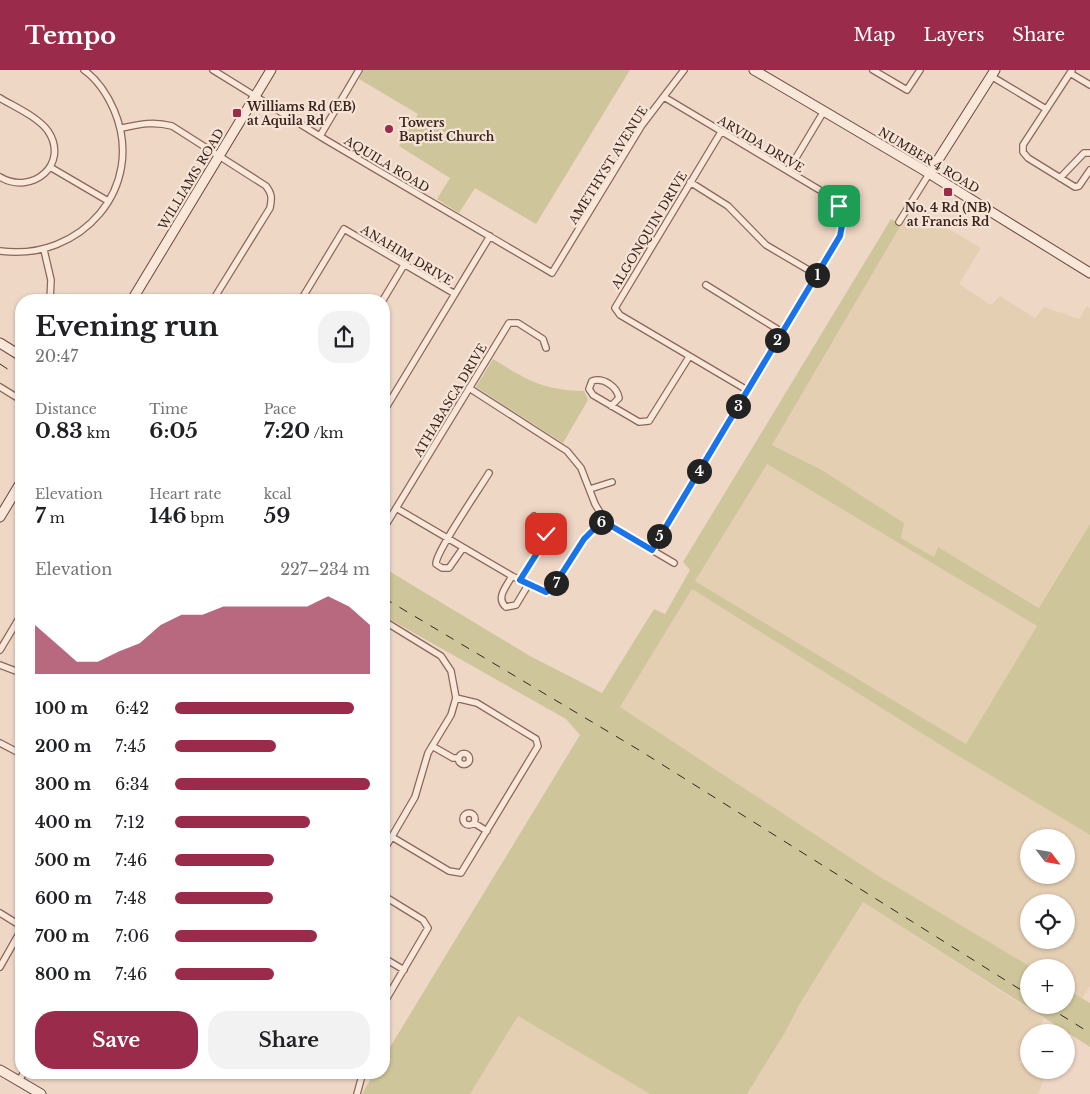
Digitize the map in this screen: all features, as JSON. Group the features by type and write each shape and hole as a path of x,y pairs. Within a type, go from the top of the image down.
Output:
{"street":[{"path":"0,251 44,250 65,242 79,234 98,217 108,201 119,175 122,128 101,86 84,70"},
{"name":"AQUILA ROAD","path":"213,70 320,136 552,273"},
{"name":"WILLIAMS ROAD","path":"136,294 271,70"},
{"path":"320,136 359,70"},
{"name":"AMETHYST AVENUE","path":"552,273 639,130 684,70"},
{"name":"NUMBER 4 ROAD","path":"754,70 1090,273"},
{"path":"874,70 907,90 920,70"},
{"path":"1090,85 1071,72 1023,145 1022,152 1028,158 1078,187 1090,170"},
{"path":"899,222 993,73 1046,109"},
{"name":"ARVIDA DRIVE","path":"664,97 834,199 843,214 840,236 817,275"},
{"path":"0,98 47,130 53,147 50,167 38,178 23,184 10,182 0,177"},
{"path":"788,171 824,111"},
{"path":"122,128 145,122 172,126 266,186 272,195 270,208 217,294"},
{"name":"ALGONQUIN DRIVE","path":"721,132 615,308 620,316 747,390"},
{"path":"1060,178 1084,153 1090,153"},
{"path":"50,167 108,201"},
{"path":"652,550 817,275 766,245 728,206 690,182"},
{"name":"ANAHIM DRIVE","path":"305,294 344,229 455,294"},
{"path":"390,401 490,236"},
{"path":"44,250 51,280 50,294"},
{"path":"387,294 404,265"},
{"path":"706,285 782,332"},
{"name":"ATHABASCA DRIVE","path":"390,518 509,323 518,323 543,339 546,348"},
{"path":"0,343 15,351"},
{"path":"611,406 619,398 616,389 603,381 592,381 589,386 591,394 611,406 639,422 649,421 689,357"},
{"path":"0,387 15,396"},
{"path":"469,388 567,451 581,468 604,519 613,527 674,563"},
{"path":"463,548 452,566 446,569 436,564 436,558 489,473"},
{"path":"590,489 612,482"},
{"path":"0,517 15,492"},
{"path":"396,508 542,592 550,591 584,539 604,519"},
{"path":"520,580 546,538 543,524 534,516"},
{"path":"512,576 501,598 506,606 516,605 528,585"},
{"path":"0,650 15,625"},
{"path":"390,625 442,656 451,672 456,698 451,715 432,746 425,762 418,792 390,840"},
{"path":"0,665 15,671"},
{"path":"392,837 458,874 464,869 536,749 538,742 477,703 456,698"},
{"path":"0,743 15,751"},
{"path":"432,746 453,758 459,758"},
{"path":"474,822 486,832"},
{"path":"390,900 423,920 428,928 390,993"},
{"path":"0,913 15,922"},
{"path":"0,967 15,941"},
{"path":"390,962 404,970"},
{"path":"0,1070 15,1075"},
{"path":"23,1079 42,1094"},
{"path":"357,1094 360,1079"}],"shaded area":[{"path":"364,70 630,70 536,224 475,188 459,213 437,199 450,178 399,146 418,114 359,79"},
{"path":"891,219 901,225 772,445 822,470 904,523 901,538 934,557 938,547 1039,608 1090,524 1090,835 950,751 692,589 620,707 877,875 1020,960 1020,1002 863,902 747,1094 650,1094 518,1016 470,1094 362,1094 371,1079 390,1079 390,1047 580,735 566,719 390,619 390,572 530,656 602,693 654,609 665,614 690,570 683,562","holes":["767,464 1037,626 966,744 695,581"]},
{"path":"908,219 925,226 931,219 981,248 959,284 991,305 1000,296 1035,318 1044,307 1079,319 1087,306 1090,308 1090,524 1040,608 938,547 934,557 901,538 904,523 822,470 772,445 901,225"},
{"path":"493,359 516,373 546,386 557,389 584,391 588,400 563,443 476,387"},
{"path":"767,463 1037,626 966,744 695,581"},
{"path":"692,589 950,751 1090,835 1090,986 1082,999 1075,995 1075,959 1020,960 877,875 620,707"},
{"path":"863,902 1020,1003 1020,1014 1036,1014 1044,1019 1041,1024 1020,1024 1019,1062 1020,1079 1044,1079 1038,1094 747,1094 786,1031 798,1007"},
{"path":"1075,994 1090,1003 1090,1047 1075,1037 1075,1024 1054,1024 1038,1014 1075,1014"},
{"path":"518,1015 650,1094 470,1094"}],"railway":[{"path":"0,364 15,374"},
{"path":"390,602 639,750 1020,989"},
{"path":"1059,1014 1090,1033"}],"place":[{"name":"Williams Rd (EB) at Aquila Rd","path":"237,113"},
{"name":"Towers Baptist Church","path":"389,129"},
{"name":"No. 4 Rd (NB) at Francis Rd","path":"948,192"}],"route":[{"path":"546,534 544,542 520,580 542,592 552,589 584,539 604,519 613,527 652,550 840,236 843,214 839,206"}]}
